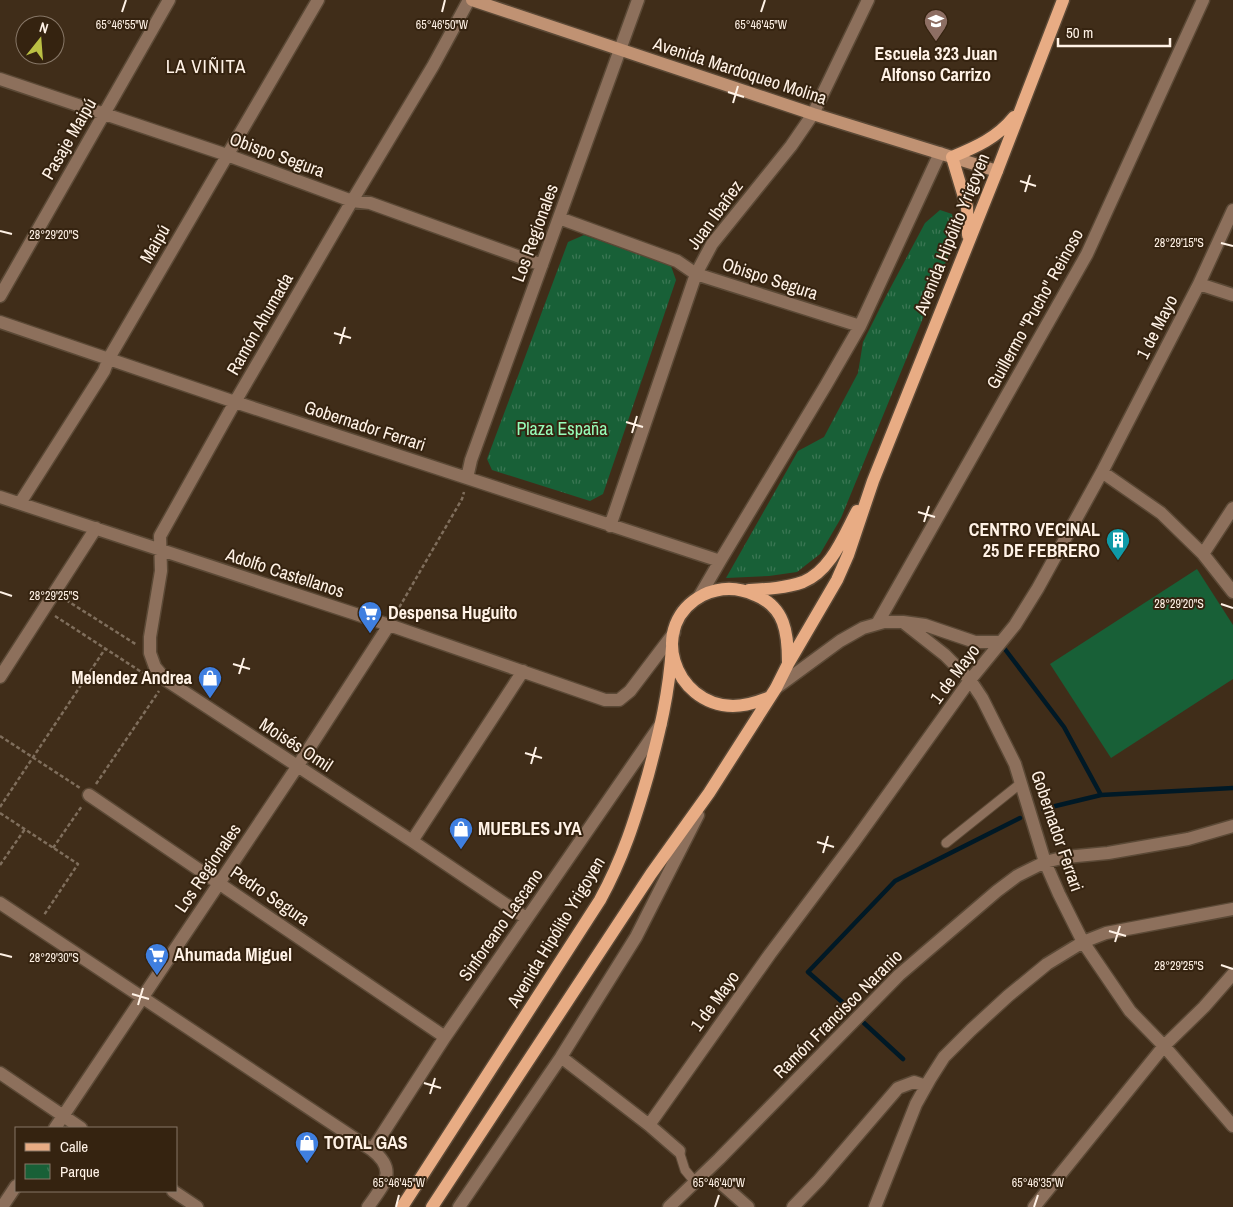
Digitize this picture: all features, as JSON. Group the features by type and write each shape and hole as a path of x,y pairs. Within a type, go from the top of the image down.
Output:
{"main road":[{"name":"Avenida Hipólito Yrigoyen","path":"788,664 837,580 848,555 873,481 1063,0"},
{"path":"968,240 968,208 952,157 981,146 1005,128 1022,105"},
{"name":"Avenida Hipólito Yrigoyen","path":"745,590 775,589 804,581 822,569 836,549 873,481"},
{"path":"432,1207 646,882 709,793 773,692 788,664 788,638 783,622 774,608 760,597 745,590 726,589 700,597 683,613 674,633 672,647 675,665 684,682 697,694 714,702 732,706 751,704 773,692"},
{"name":"Avenida Hipólito Yrigoyen","path":"402,1207 600,900 614,874 625,848 662,722 670,680 672,647"}],"street":[{"name":"Pasaje Maipú","path":"0,296 169,0"},
{"name":"Maipú","path":"20,503 104,371 109,358 318,0"},
{"name":"Avenida Mardoqueo Molina","path":"471,0 813,114 997,171"},
{"name":"Ramón Ahumada","path":"150,653 150,637 161,571 160,536 235,402 352,201 434,66 471,0"},
{"name":"Los Regionales","path":"467,478 471,460 638,0"},
{"name":"Juan Ibañez","path":"610,526 696,274 712,244 791,146 813,114 868,0"},
{"name":"Guillermo \"Pucho\" Reinoso","path":"877,624 1087,254 1203,0"},
{"name":"Obispo Segura","path":"0,79 227,155 352,201 370,203 542,265"},
{"path":"700,597 860,326 940,153"},
{"name":"1 de Mayo","path":"649,1125 770,954 854,842 970,680 1014,625 1038,588 1102,472 1199,284 1233,210"},
{"name":"Obispo Segura","path":"559,218 677,261 696,274 860,326"},
{"path":"1199,284 1233,295"},
{"name":"Gobernador Ferrari","path":"0,322 235,402 720,561"},
{"path":"1102,472 1161,513 1203,554 1233,592"},
{"name":"Adolfo Castellanos","path":"0,497 605,700 619,700 630,690 674,633"},
{"path":"1203,554 1233,508"},
{"path":"0,677 96,528"},
{"path":"773,692 840,641 863,628 877,624 903,622 926,624 975,642 1000,642"},
{"name":"Gobernador Ferrari","path":"903,622 945,654 970,680 982,698 1015,764 1045,862 1083,942 1130,1011 1164,1046 1233,1126"},
{"name":"Los Regionales","path":"55,1127 220,883 389,626"},
{"path":"150,653 155,667 166,680"},
{"path":"412,841 523,672"},
{"name":"Moisés Omil","path":"166,680 526,918"},
{"name":"Sinforeano Lascano","path":"372,1150 444,1036 662,722"},
{"path":"459,1207 561,1057 636,937 709,793"},
{"name":"Pedro Segura","path":"89,795 444,1036"},
{"name":"Ramón Francisco Naranio","path":"669,1207 899,975 1017,876 1045,862 1066,857 1108,853 1188,839 1233,826"},
{"path":"0,903 383,1158 387,1169 385,1182 368,1207"},
{"path":"875,1207 916,1104 944,1057 1008,996 1047,964 1083,942 1106,933 1233,909"},
{"path":"1034,1207 1164,1046 1204,1007 1233,974"},
{"path":"561,1057 649,1125 679,1151"},
{"path":"0,1073 80,1127"},
{"path":"793,1207 898,1088 914,1082 926,1086"},
{"path":"723,1185 748,1207"},
{"path":"2,1207 15,1188"},
{"path":"175,1192 198,1207"}],"lane":[{"path":"946,843 1021,783"},
{"path":"679,1151 685,1170 695,1182"}],"path":[{"path":"389,626 462,499 467,478"},
{"path":"54,593 150,653"},
{"path":"44,608 144,674"},
{"path":"0,807 105,649"},
{"path":"53,848 166,680"},
{"path":"0,736 89,795"},
{"path":"0,813 78,864 36,927"},
{"path":"0,865 25,829"}],"green space":[{"path":"940,210 952,214 956,234 841,518 820,554 797,572 769,576 726,578 798,451 824,437 858,373 863,342 885,298 925,223"},
{"name":"Plaza España","path":"584,235 671,266 676,280 603,494 590,501 492,470 487,459 568,242"},
{"path":"1197,569 1233,625 1233,679 1111,758 1050,664"}],"waterway":[{"path":"1001,644 1064,727 1101,795"},
{"path":"1043,809 1101,795 1233,788"},
{"path":"849,1008 808,972 895,881 1020,818"},
{"path":"864,1023 903,1059"}],"place":[{"name":"Escuela 323 Juan Alfonso Carrizo","path":"936,42"},
{"name":"CENTRO VECINAL 25 DE FEBRERO","path":"1118,561"},
{"name":"Despensa Huguito","path":"370,634"},
{"name":"Melendez Andrea","path":"210,699"},
{"name":"MUEBLES JYA","path":"461,850"},
{"name":"Ahumada Miguel","path":"157,976"},
{"name":"TOTAL GAS","path":"307,1164"}],"district":[{"name":"LA VIÑITA","path":"206,66"}]}
